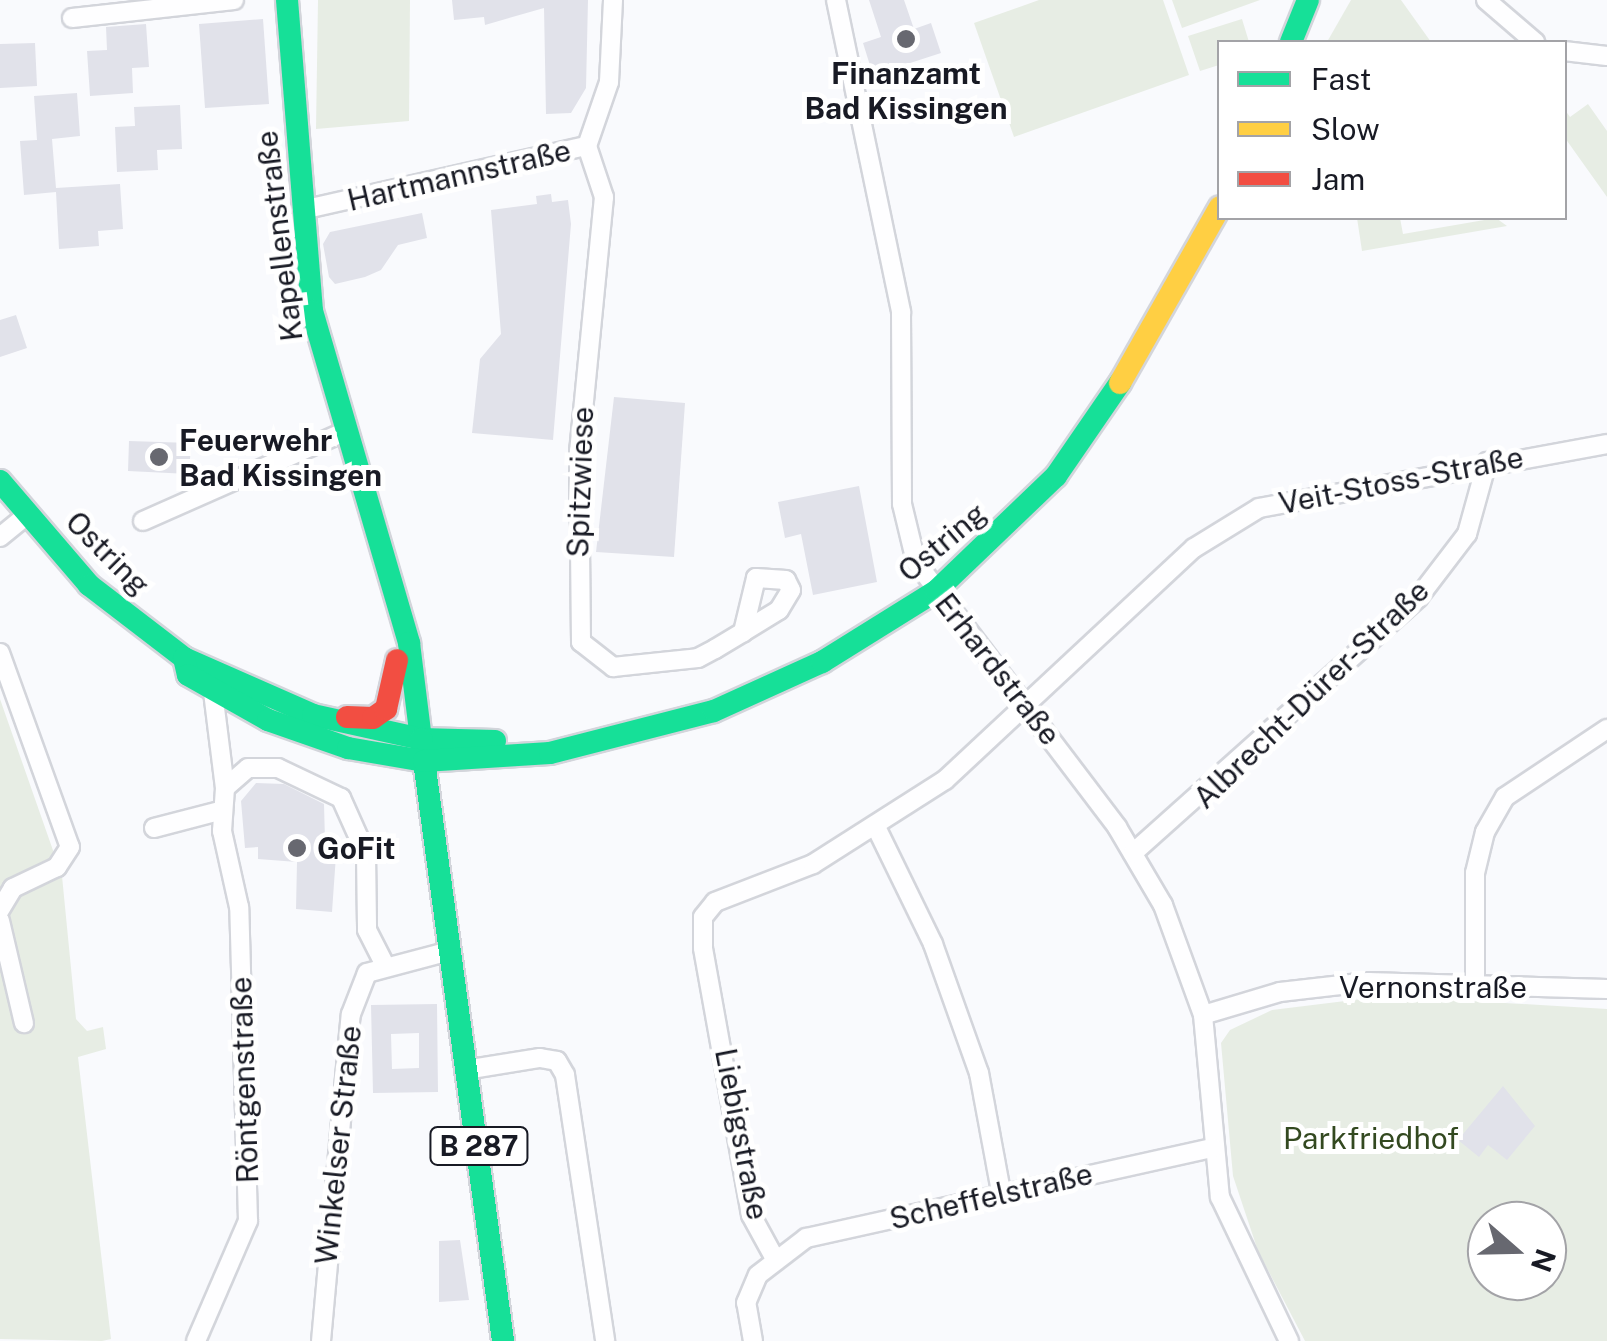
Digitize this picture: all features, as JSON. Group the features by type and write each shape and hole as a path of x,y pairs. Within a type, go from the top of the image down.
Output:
{"main road":[{"name":"Kapellenstraße","path":"287,0 312,311 400,634 397,660 414,749"},
{"path":"1292,40 1308,0"},
{"name":"Ostring","path":"184,658 188,675 213,692 306,734 414,749 560,746 714,711 822,662 936,591 1019,516 1103,414 1217,213"},
{"name":"Ostring","path":"0,480 89,584 184,658 300,709 414,749"},
{"name":"Kapellenstraße","path":"400,634 409,643 414,749"},
{"path":"300,709 380,715 393,694 397,660"},
{"name":"B 287","path":"414,749 435,930 444,943 503,1341"}],"street":[{"path":"72,18 234,0"},
{"name":"Hartmannstraße","path":"302,210 586,146 609,82 613,0"},
{"name":"Erhardstraße","path":"836,0 901,312 902,504 916,562 1028,704 1132,852 1186,956 1203,1014 1213,1148 1242,1256 1289,1341"},
{"path":"1486,0 1533,40"},
{"path":"1567,51 1607,56"},
{"name":"Spitzwiese","path":"586,146 604,197 578,451 580,642 600,663 642,668 698,658 743,632"},
{"path":"142,520 346,431"},
{"name":"Veit-Stoss-Straße","path":"703,917 715,902 877,829 945,780 1194,548 1259,508 1486,462 1607,444"},
{"name":"Albrecht-Dürer-Straße","path":"1132,852 1418,598 1466,534 1486,462"},
{"path":"0,537 28,514"},
{"path":"0,653 70,847 57,867 13,888 0,910"},
{"name":"Röntgenstraße","path":"196,1341 248,1221 239,908 224,810 225,788 213,692"},
{"path":"1474,984 1475,872 1486,832 1505,797 1607,729"},
{"path":"225,788 248,768 278,768 341,798 366,854 367,930 384,964 444,943"},
{"path":"154,828 224,810"},
{"path":"877,829 933,944 978,1073 1001,1192"},
{"name":"Liebigstraße","path":"703,917 751,1215 774,1257 746,1304 753,1341"},
{"path":"0,921 24,1024"},
{"name":"Winkelser Straße","path":"321,1341 351,1014 367,973 384,964"},
{"name":"Vernonstraße","path":"1203,1014 1280,992 1368,982 1607,989"},
{"path":"465,1070 540,1058 558,1061 565,1075 605,1341"},
{"name":"Scheffelstraße","path":"774,1257 806,1238 1213,1148"}],"green space":[{"path":"318,0 410,0 409,121 316,129"},
{"path":"1039,0 1163,0 1189,75 1014,137 974,23"},
{"path":"1172,0 1260,0 1182,28"},
{"path":"1351,0 1401,0 1430,40 1328,40"},
{"path":"1242,19 1248,40 1217,40 1217,66 1200,71 1188,36"},
{"path":"1588,104 1607,131 1607,197 1567,141 1567,113 1570,117"},
{"path":"1357,220 1400,220 1403,234 1484,220 1499,220 1507,226 1362,251"},
{"path":"0,699 62,876 76,1019 87,1031 103,1027 106,1049 78,1057 111,1339 102,1341 0,1339"},
{"name":"Parkfriedhof","path":"1386,996 1607,1009 1607,1341 1305,1341 1258,1251 1233,1176 1221,1043 1230,1030 1272,1010"}],"building":[{"path":"452,0 588,0 586,88 571,113 546,114 544,8 485,25 484,17 454,20"},
{"name":"Finanzamt Bad Kissingen","path":"869,0 904,0 914,29 931,23 941,53 873,75 863,43 881,37"},
{"path":"263,19 269,104 205,108 199,24"},
{"path":"146,24 149,67 132,68 133,93 90,96 87,51 107,50 106,27"},
{"path":"35,43 37,86 0,88 0,44"},
{"path":"77,93 80,136 52,139 56,188 120,184 123,229 98,231 99,246 59,249 56,192 24,195 20,141 37,140 34,96"},
{"path":"180,105 182,149 157,150 158,170 117,172 115,127 135,126 134,107"},
{"path":"551,194 552,202 568,200 571,224 553,440 472,433 480,359 501,334 491,210 537,204 536,196"},
{"path":"422,213 427,238 398,245 381,270 335,284 329,277 323,244 330,232"},
{"path":"16,315 27,348 0,357 0,320"},
{"path":"614,397 685,403 674,557 596,552"},
{"name":"Feuerwehr Bad Kissingen","path":"129,441 191,443 189,474 128,471"},
{"path":"859,486 877,582 813,595 801,534 785,538 778,502"},
{"name":"GoFit","path":"256,783 284,784 324,804 325,841 337,841 332,912 296,909 297,862 258,859 258,847 245,848 241,801"},
{"path":"437,1004 438,1092 373,1093 371,1005","holes":["419,1033 419,1068 392,1069 391,1034"]},
{"path":"1503,1086 1535,1126 1507,1160 1488,1145 1479,1157 1458,1140"},
{"path":"460,1240 469,1300 439,1302 439,1241"}],"traffic: fast":[{"path":"287,0 312,311 409,643 421,739 495,741"},
{"path":"1292,40 1308,0"},
{"path":"424,761 550,753 714,711 822,662 936,591 1056,476 1120,383"},
{"path":"0,481 89,585 184,658 313,715 421,739 503,1341"},
{"path":"184,658 188,675 268,720 348,748 424,761"}],"traffic: slow":[{"path":"1120,383 1217,212"}],"traffic: jam":[{"path":"347,717 373,718 386,709 397,660"}],"place":[{"name":"Finanzamt Bad Kissingen","path":"906,39"},
{"name":"Feuerwehr Bad Kissingen","path":"159,457"},
{"name":"GoFit","path":"297,848"}]}
